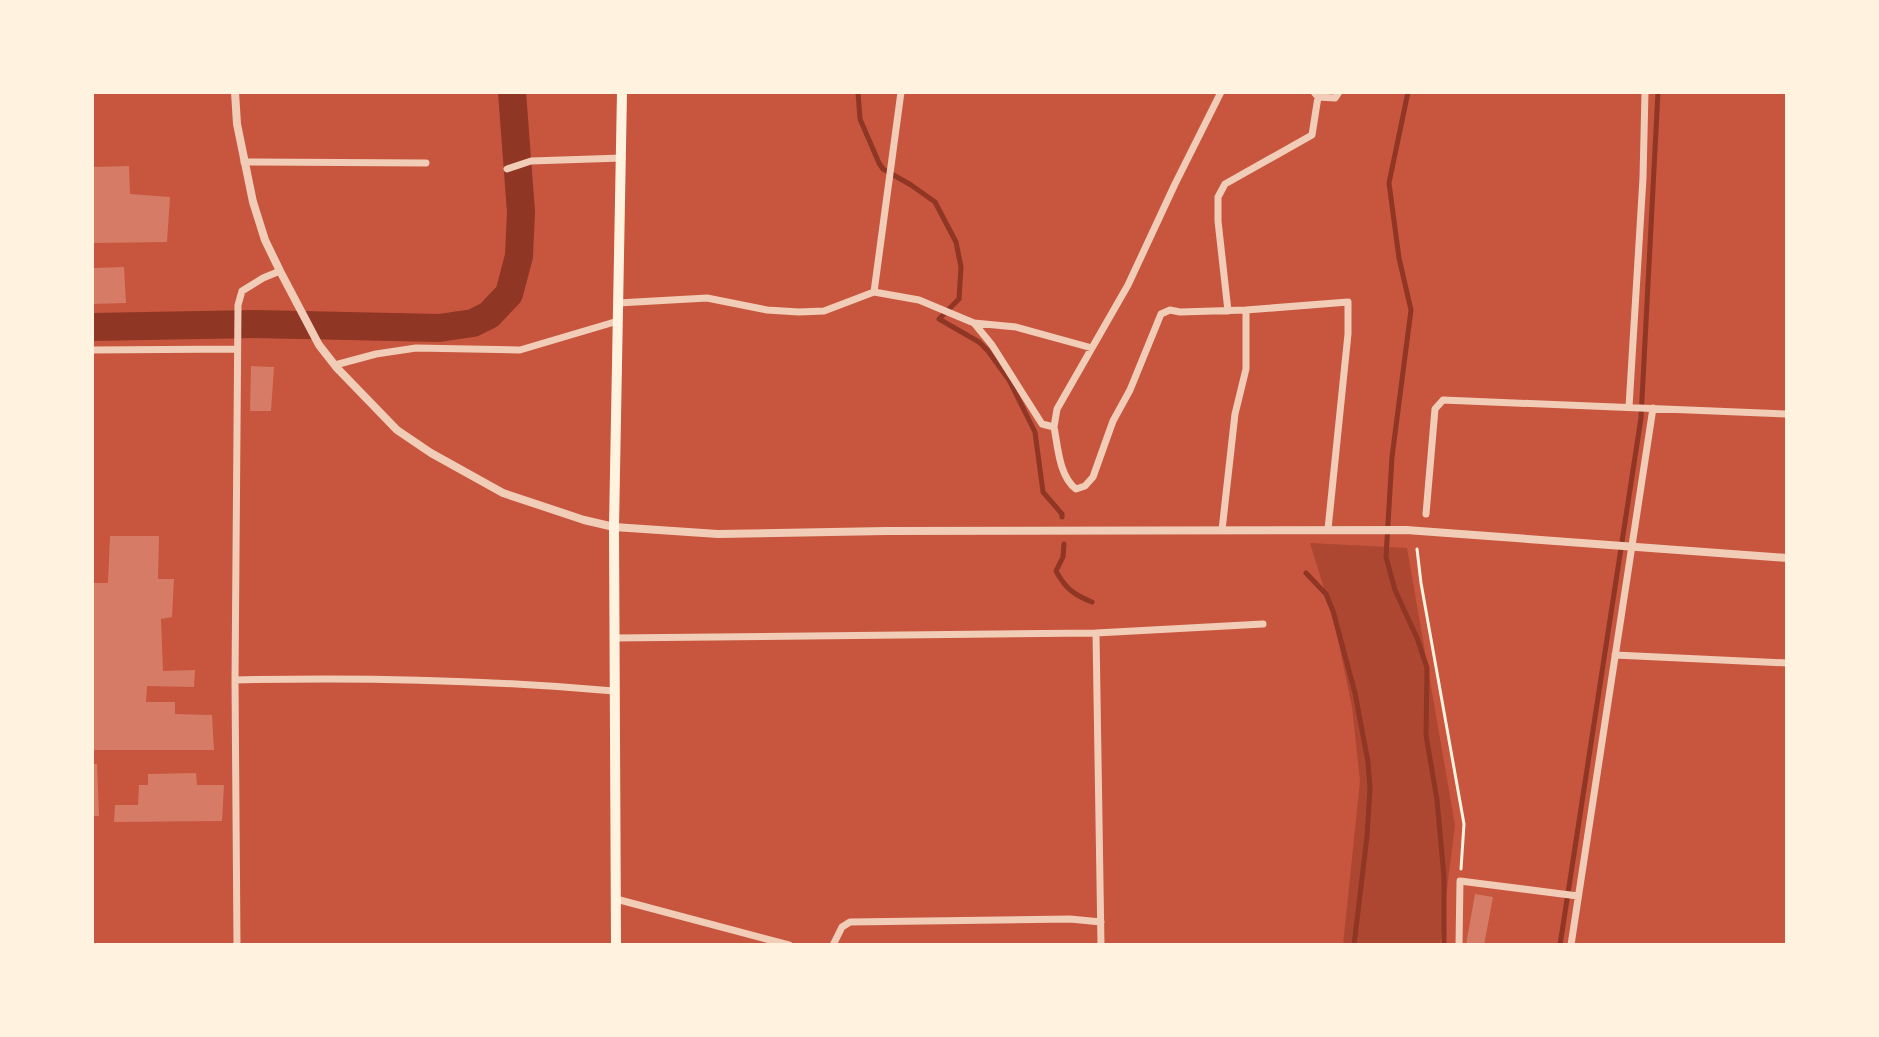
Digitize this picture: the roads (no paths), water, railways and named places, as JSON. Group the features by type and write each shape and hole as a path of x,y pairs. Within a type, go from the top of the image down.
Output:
{"main road":[{"path":"616,945 614,527 622,92"}],"street":[{"path":"235,92 244,162 265,240 319,345 397,430 431,453 503,493 570,516 614,527 718,534 1398,529 1787,558"},
{"path":"874,292 901,92"},
{"path":"1221,92 1128,285 1057,409 1054,427 1064,474 1076,489 1085,486 1093,477 1113,421 1130,390 1161,314 1170,310 1228,311 1348,302 1348,334 1328,529"},
{"path":"1228,311 1218,197 1225,184 1312,135 1316,94 1335,98 1339,92"},
{"path":"1629,407 1645,92"},
{"path":"507,169 531,161 622,158"},
{"path":"244,162 426,163"},
{"path":"237,945 235,680 238,305 242,291 280,271"},
{"path":"618,303 707,298 767,310 824,311 874,292 919,300 974,323 1016,327 1092,348"},
{"path":"1222,530 1235,414 1246,369 1246,310"},
{"path":"335,365 416,348 520,350 618,321"},
{"path":"974,323 992,345 1042,424 1054,427"},
{"path":"92,350 237,346"},
{"path":"1426,514 1435,409 1443,400 1787,414"},
{"path":"1571,945 1653,408"},
{"path":"614,638 1096,633 1263,624"},
{"path":"1096,633 1101,945"},
{"path":"1615,655 1787,663"},
{"path":"235,680 300,678 475,682 614,691"},
{"path":"1459,945 1460,881 1577,896"},
{"path":"616,899 789,945"},
{"path":"833,945 842,927 850,922 1070,919 1101,922"}],"waterway":[{"path":"92,327 255,324 439,328 473,323 489,315 509,294 519,256 521,212 512,92"},
{"path":"858,92 860,119 879,163 883,169 935,202 956,242 961,267 959,299 939,319 979,342 1009,380 1035,432 1043,492 1062,517"},
{"path":"1408,92 1389,183 1399,258 1411,310 1392,457 1386,557 1395,590 1427,668 1426,735 1437,800 1444,877 1444,945"},
{"path":"1560,945 1641,418 1658,92"},
{"path":"1064,544 1063,557 1056,571 1071,590 1092,602"},
{"path":"1306,573 1326,594 1333,611 1355,693 1368,762 1367,836 1354,945"}]}
